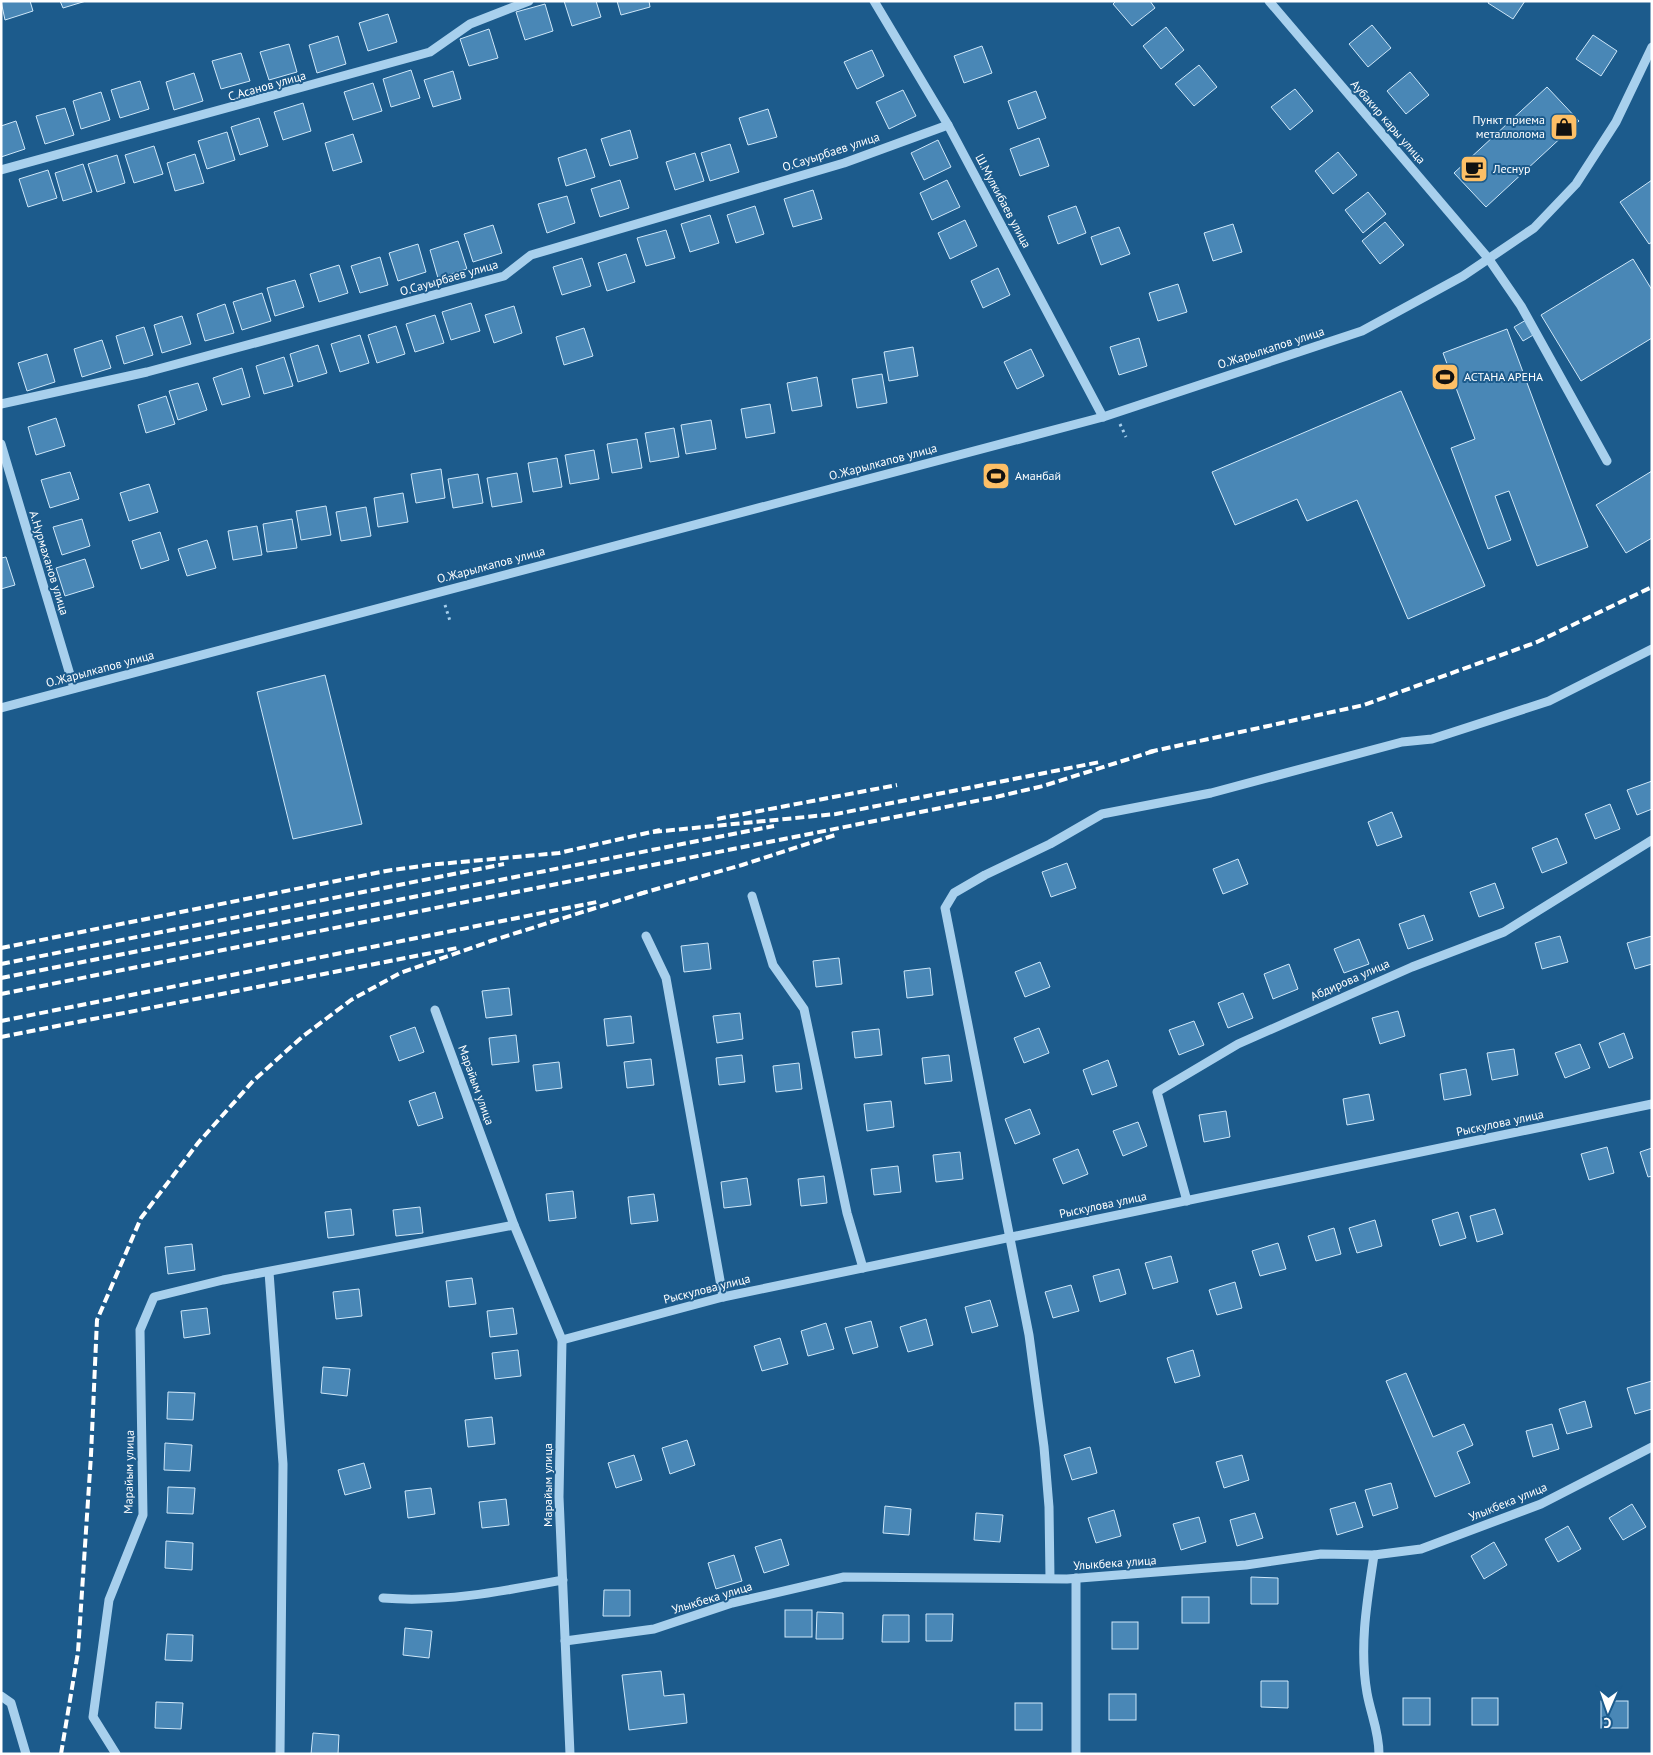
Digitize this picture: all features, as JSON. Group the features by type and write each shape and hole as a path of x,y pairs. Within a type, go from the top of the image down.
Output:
{"street":[{"name":"С.Асанов улица","path":"1,170 280,95 430,52 470,24 529,1"},
{"name":"Ш.Мулкибаев улица","path":"874,1 948,125 1103,417"},
{"name":"Аубакир кары улица","path":"1268,1 1488,258 1521,306 1607,461"},
{"name":"О.Жарылкапов улица","path":"1,708 1103,417 1362,331 1431,295 1534,228 1576,184 1616,122 1652,47"},
{"name":"О.Сауырбаев улица","path":"1,404 147,372 504,276 531,255 844,163 948,125"},
{"name":"А.Нурмаханов улица","path":"1,444 74,688"},
{"path":"1050,1578 1049,1508 1044,1447 1028,1335 1011,1237 945,908 954,893 985,875 1050,844 1102,814 1211,793 1402,742 1432,739 1549,701 1650,650"},
{"name":"Абдирова улица","path":"1187,1201 1157,1092 1238,1044 1412,967 1504,932 1652,840"},
{"path":"752,896 773,965 804,1009 847,1213 863,1268"},
{"path":"646,936 666,978 723,1297"},
{"name":"Марайым улица","path":"434,1010 514,1225 562,1340 559,1497 570,1754"},
{"name":"Рыскулова улица","path":"562,1340 723,1297 1652,1104"},
{"name":"Марайым улица","path":"116,1754 93,1718 109,1600 143,1515 140,1330 154,1297 269,1272 514,1225"},
{"path":"269,1272 283,1464 280,1754"},
{"name":"Улыкбека улица","path":"565,1641 654,1630 732,1603 844,1577 1076,1578 1246,1565 1321,1554 1374,1555 1421,1549 1541,1504 1652,1447"},
{"path":"1374,1555 1363,1626 1367,1693 1379,1734 1379,1754"},
{"path":"1076,1578 1076,1754"},
{"path":"383,1598 405,1600 488,1594 563,1580"},
{"path":"1,1696 11,1703 26,1754"}],"building":[{"path":"1,1 30,1 33,11 5,20"},
{"path":"60,1 86,1 63,8"},
{"path":"564,1 596,1 601,17 572,26"},
{"path":"617,1 649,1 650,7 621,15"},
{"path":"1116,1 1150,1 1155,8 1132,26 1113,4"},
{"path":"1489,1 1525,1 1513,19 1488,3"},
{"path":"545,4 553,31 525,40 516,12"},
{"path":"388,14 397,42 368,51 359,23"},
{"path":"1372,25 1391,48 1368,67 1349,44"},
{"path":"1166,27 1184,50 1161,69 1143,46"},
{"path":"489,29 498,58 469,66 460,39"},
{"path":"1593,35 1617,51 1601,76 1576,59"},
{"path":"338,36 346,64 317,73 309,45"},
{"path":"289,44 297,72 269,80 260,52"},
{"path":"982,46 992,73 964,83 954,56"},
{"path":"872,50 884,76 857,89 844,62"},
{"path":"241,53 250,81 221,89 212,61"},
{"path":"1199,65 1217,87 1194,106 1175,84"},
{"path":"411,70 420,98 391,107 383,79"},
{"path":"453,71 461,99 433,107 424,80"},
{"path":"1410,72 1429,95 1406,114 1387,91"},
{"path":"194,73 203,101 174,110 166,82"},
{"path":"140,81 149,109 120,118 111,90"},
{"path":"373,83 382,111 353,120 344,92"},
{"path":"1547,87 1579,121 1486,207 1454,173"},
{"path":"1295,89 1313,111 1290,130 1271,107"},
{"path":"903,90 916,116 889,129 876,102"},
{"path":"1036,91 1046,118 1018,129 1008,101"},
{"path":"101,92 110,120 81,129 73,101"},
{"path":"303,103 311,131 283,140 274,112"},
{"path":"65,108 74,135 45,144 36,116"},
{"path":"768,109 777,137 748,145 739,118"},
{"path":"259,118 268,146 240,155 231,127"},
{"path":"16,121 25,149 1,157 1,126"},
{"path":"630,130 638,158 610,166 601,139"},
{"path":"227,132 235,160 207,169 198,141"},
{"path":"353,134 362,162 333,171 325,143"},
{"path":"1039,138 1049,166 1020,176 1010,149"},
{"path":"938,140 951,167 924,180 911,153"},
{"path":"730,144 739,172 710,181 701,153"},
{"path":"154,146 163,174 134,183 125,155"},
{"path":"586,149 595,177 566,186 558,158"},
{"path":"1338,152 1357,175 1333,194 1315,171"},
{"path":"695,153 704,181 675,190 666,162"},
{"path":"195,154 204,183 175,191 167,163"},
{"path":"117,155 125,183 97,192 88,164"},
{"path":"83,164 92,192 63,201 55,173"},
{"path":"48,170 57,198 28,207 19,179"},
{"path":"620,180 629,208 600,217 591,189"},
{"path":"947,180 960,207 932,220 920,193"},
{"path":"1652,180 1652,242 1649,244 1620,202"},
{"path":"813,190 822,219 793,227 784,199"},
{"path":"1368,192 1386,214 1363,233 1345,210"},
{"path":"567,196 575,223 547,233 538,204"},
{"path":"755,206 764,234 736,243 727,215"},
{"path":"1076,206 1086,233 1058,244 1048,216"},
{"path":"710,215 719,243 690,252 681,224"},
{"path":"965,220 977,246 950,259 938,233"},
{"path":"1385,222 1404,245 1380,264 1362,241"},
{"path":"1233,224 1242,252 1213,261 1204,233"},
{"path":"493,225 502,253 473,262 464,234"},
{"path":"1119,227 1130,254 1101,265 1091,237"},
{"path":"666,230 675,258 646,266 637,238"},
{"path":"458,241 467,269 438,278 430,250"},
{"path":"418,244 426,272 398,281 389,253"},
{"path":"626,254 635,282 607,291 598,263"},
{"path":"380,257 388,285 360,293 351,266"},
{"path":"582,258 591,286 562,295 553,267"},
{"path":"1633,259 1652,290 1652,338 1581,381 1541,315"},
{"path":"339,265 348,293 319,302 310,274"},
{"path":"998,268 1010,295 983,308 971,281"},
{"path":"295,280 304,307 275,316 267,288"},
{"path":"1178,284 1187,312 1158,321 1149,293"},
{"path":"262,293 271,321 242,330 233,302"},
{"path":"471,303 480,331 451,340 442,312"},
{"path":"225,304 234,333 205,341 197,314"},
{"path":"514,306 522,333 494,343 485,315"},
{"path":"435,315 444,343 415,352 406,324"},
{"path":"182,316 191,344 162,353 154,325"},
{"path":"1526,320 1535,334 1523,341 1514,327"},
{"path":"396,326 405,354 377,363 368,335"},
{"path":"144,327 153,355 124,364 116,336"},
{"path":"584,328 593,356 564,365 556,337"},
{"path":"1507,329 1588,547 1537,566 1509,491 1495,496 1511,540 1488,549 1451,448 1475,439 1443,353"},
{"path":"360,335 369,363 340,372 331,344"},
{"path":"1139,338 1147,366 1119,375 1110,347"},
{"path":"102,340 111,368 82,377 74,349"},
{"path":"318,345 327,373 298,382 290,354"},
{"path":"913,347 918,376 889,381 884,352"},
{"path":"1031,349 1044,376 1017,389 1004,362"},
{"path":"47,354 55,382 27,391 18,363"},
{"path":"284,357 293,386 264,394 256,366"},
{"path":"242,368 250,397 222,405 213,378"},
{"path":"882,374 887,403 857,408 852,379"},
{"path":"817,377 822,406 792,411 787,383"},
{"path":"198,383 207,410 178,420 169,391"},
{"path":"1401,391 1485,586 1408,619 1357,500 1307,521 1297,499 1235,525 1212,472"},
{"path":"166,396 175,424 146,433 138,405"},
{"path":"770,404 775,433 746,438 741,409"},
{"path":"56,418 65,446 36,455 28,427"},
{"path":"711,420 716,449 686,454 681,425"},
{"path":"674,428 679,457 650,462 645,433"},
{"path":"637,439 642,468 612,473 607,444"},
{"path":"594,450 599,479 570,484 565,455"},
{"path":"557,458 562,487 533,492 528,463"},
{"path":"441,469 445,498 416,503 411,474"},
{"path":"1652,471 1652,538 1626,553 1596,505"},
{"path":"70,472 79,499 50,508 41,480"},
{"path":"517,473 522,502 492,507 487,478"},
{"path":"478,474 483,503 453,508 448,479"},
{"path":"149,484 158,512 129,521 120,493"},
{"path":"403,493 408,522 378,527 374,498"},
{"path":"326,506 331,535 301,540 296,511"},
{"path":"366,507 371,536 341,541 336,512"},
{"path":"82,519 90,546 62,555 53,527"},
{"path":"292,519 297,548 267,552 263,524"},
{"path":"257,526 262,555 233,560 228,531"},
{"path":"160,532 169,560 141,569 132,541"},
{"path":"207,540 216,568 187,576 178,549"},
{"path":"6,557 15,585 1,589 1,558"},
{"path":"85,559 94,587 65,596 56,568"},
{"path":"325,675 362,824 293,839 257,692"},
{"path":"1652,781 1652,809 1637,815 1627,790"},
{"path":"1610,804 1620,829 1595,839 1585,814"},
{"path":"1392,812 1402,837 1377,846 1368,822"},
{"path":"1557,838 1567,863 1542,873 1532,848"},
{"path":"1238,859 1248,884 1223,894 1213,869"},
{"path":"1067,863 1076,888 1051,897 1042,872"},
{"path":"1495,883 1504,908 1479,917 1470,892"},
{"path":"1424,915 1433,940 1408,949 1399,924"},
{"path":"1560,936 1568,962 1542,969 1535,943"},
{"path":"1652,936 1652,964 1635,969 1627,943"},
{"path":"1359,939 1369,964 1344,973 1334,949"},
{"path":"708,943 711,969 684,972 681,946"},
{"path":"839,958 842,984 816,987 813,961"},
{"path":"1040,962 1050,987 1025,997 1015,972"},
{"path":"1289,964 1298,989 1273,999 1264,974"},
{"path":"930,968 933,995 907,998 904,971"},
{"path":"509,988 512,1015 486,1018 482,991"},
{"path":"1243,993 1253,1018 1228,1028 1218,1003"},
{"path":"1398,1011 1405,1036 1380,1044 1372,1018"},
{"path":"740,1013 743,1039 717,1043 713,1016"},
{"path":"631,1016 634,1043 607,1046 604,1019"},
{"path":"1194,1021 1204,1045 1179,1055 1169,1030"},
{"path":"415,1027 424,1052 399,1061 390,1036"},
{"path":"1039,1028 1049,1053 1024,1063 1014,1038"},
{"path":"879,1029 882,1055 855,1058 852,1032"},
{"path":"1624,1033 1633,1058 1609,1068 1599,1043"},
{"path":"516,1035 519,1062 492,1065 489,1038"},
{"path":"1580,1044 1590,1068 1565,1078 1555,1053"},
{"path":"1514,1049 1518,1075 1492,1080 1487,1053"},
{"path":"742,1055 745,1082 719,1085 716,1058"},
{"path":"949,1055 952,1081 925,1084 922,1058"},
{"path":"651,1059 654,1085 627,1088 624,1062"},
{"path":"1108,1060 1117,1086 1092,1095 1083,1070"},
{"path":"559,1062 562,1088 536,1091 533,1065"},
{"path":"799,1063 802,1089 776,1092 773,1066"},
{"path":"1466,1069 1471,1095 1444,1100 1440,1074"},
{"path":"435,1092 443,1118 418,1126 409,1101"},
{"path":"1369,1094 1374,1120 1347,1125 1343,1099"},
{"path":"891,1101 894,1127 867,1131 864,1104"},
{"path":"1030,1109 1040,1134 1015,1144 1005,1119"},
{"path":"1226,1111 1230,1137 1204,1142 1199,1115"},
{"path":"1138,1122 1147,1146 1123,1156 1113,1131"},
{"path":"1607,1147 1614,1173 1589,1180 1581,1154"},
{"path":"1652,1148 1652,1176 1648,1177 1640,1152"},
{"path":"1078,1149 1088,1174 1063,1184 1053,1159"},
{"path":"960,1152 963,1179 936,1182 933,1155"},
{"path":"898,1166 901,1192 874,1195 871,1169"},
{"path":"824,1176 827,1203 801,1206 798,1179"},
{"path":"747,1178 751,1205 724,1208 721,1182"},
{"path":"573,1191 576,1218 549,1221 546,1194"},
{"path":"654,1194 658,1221 631,1224 628,1197"},
{"path":"420,1207 423,1233 396,1236 393,1210"},
{"path":"351,1209 354,1235 328,1238 325,1212"},
{"path":"1495,1209 1503,1234 1477,1242 1470,1216"},
{"path":"1458,1212 1466,1238 1440,1246 1432,1220"},
{"path":"1375,1220 1382,1246 1357,1253 1349,1228"},
{"path":"1334,1228 1341,1254 1316,1261 1308,1236"},
{"path":"1278,1243 1286,1269 1260,1276 1252,1251"},
{"path":"192,1244 195,1270 168,1274 165,1247"},
{"path":"1171,1256 1178,1282 1153,1289 1145,1263"},
{"path":"1119,1269 1126,1294 1100,1302 1093,1276"},
{"path":"472,1278 476,1304 449,1307 446,1281"},
{"path":"1235,1282 1242,1308 1217,1315 1209,1290"},
{"path":"1071,1285 1079,1311 1053,1318 1045,1292"},
{"path":"359,1289 362,1316 336,1319 333,1292"},
{"path":"990,1300 998,1326 972,1333 965,1307"},
{"path":"207,1308 210,1334 184,1338 181,1311"},
{"path":"513,1308 517,1334 490,1337 487,1311"},
{"path":"926,1319 933,1345 908,1352 900,1327"},
{"path":"871,1321 878,1347 853,1354 845,1328"},
{"path":"826,1323 834,1349 808,1356 801,1331"},
{"path":"780,1338 788,1364 762,1371 754,1346"},
{"path":"518,1350 521,1376 495,1379 492,1353"},
{"path":"1193,1350 1200,1376 1175,1383 1167,1358"},
{"path":"323,1367 350,1369 347,1396 321,1393"},
{"path":"1406,1373 1433,1437 1464,1424 1473,1445 1457,1452 1470,1483 1435,1497 1386,1381"},
{"path":"1652,1381 1652,1409 1635,1414 1627,1388"},
{"path":"168,1392 195,1393 193,1420 167,1419"},
{"path":"1585,1401 1592,1427 1567,1434 1559,1409"},
{"path":"492,1417 495,1444 468,1447 465,1420"},
{"path":"1552,1424 1559,1449 1533,1457 1526,1431"},
{"path":"687,1440 695,1465 670,1474 662,1448"},
{"path":"165,1443 192,1445 190,1471 164,1470"},
{"path":"1090,1447 1097,1473 1072,1480 1064,1455"},
{"path":"634,1455 642,1480 616,1488 608,1463"},
{"path":"1242,1455 1249,1480 1224,1488 1216,1462"},
{"path":"364,1463 371,1488 345,1495 338,1470"},
{"path":"1391,1483 1398,1508 1373,1516 1365,1490"},
{"path":"168,1487 195,1488 193,1514 167,1513"},
{"path":"431,1488 435,1514 408,1518 405,1491"},
{"path":"506,1499 509,1525 482,1528 479,1502"},
{"path":"1355,1502 1363,1527 1337,1535 1330,1509"},
{"path":"1632,1504 1646,1527 1623,1540 1609,1518"},
{"path":"885,1506 911,1509 909,1535 883,1533"},
{"path":"1114,1510 1121,1536 1096,1543 1088,1518"},
{"path":"976,1513 1003,1515 1000,1542 974,1540"},
{"path":"1255,1513 1263,1538 1237,1546 1230,1520"},
{"path":"1199,1517 1206,1542 1181,1550 1173,1524"},
{"path":"1568,1526 1581,1549 1558,1562 1545,1539"},
{"path":"781,1539 789,1565 764,1573 755,1547"},
{"path":"166,1541 193,1543 192,1570 165,1568"},
{"path":"1494,1542 1507,1565 1484,1579 1471,1556"},
{"path":"734,1555 742,1581 716,1589 708,1563"},
{"path":"1251,1577 1278,1578 1278,1604 1251,1604"},
{"path":"604,1590 630,1590 630,1616 603,1616"},
{"path":"1182,1597 1209,1597 1209,1623 1182,1623"},
{"path":"785,1610 812,1610 812,1637 785,1637"},
{"path":"817,1612 843,1613 843,1639 816,1639"},
{"path":"926,1614 953,1614 952,1641 926,1641"},
{"path":"883,1615 909,1615 909,1642 882,1642"},
{"path":"1112,1622 1138,1622 1138,1649 1112,1649"},
{"path":"405,1628 432,1631 429,1658 403,1655"},
{"path":"167,1634 193,1635 192,1661 165,1660"},
{"path":"661,1671 664,1696 684,1694 687,1723 629,1730 622,1675"},
{"path":"1261,1681 1288,1681 1288,1708 1261,1707"},
{"path":"1109,1694 1136,1694 1136,1720 1109,1720"},
{"path":"1403,1698 1430,1698 1430,1725 1403,1725"},
{"path":"1472,1698 1498,1698 1498,1725 1472,1725"},
{"path":"1601,1701 1628,1701 1628,1728 1601,1728"},
{"path":"156,1702 183,1703 181,1729 155,1728"},
{"path":"1015,1703 1042,1703 1042,1730 1015,1730"},
{"path":"313,1733 339,1735 338,1754 311,1754"}],"railway":[{"path":"1149,752 1364,705 1537,642 1652,587"},
{"path":"1,994 996,797 1043,786 1154,751"},
{"path":"653,832 836,814 1100,762"},
{"path":"717,819 897,785"},
{"path":"1,978 774,826"},
{"path":"1,948 386,871 428,865 559,853 660,830"},
{"path":"639,894 742,865 835,835"},
{"path":"1,964 504,864"},
{"path":"61,1754 78,1652 91,1455 97,1320 141,1218 198,1143 253,1081 302,1037 351,1000 400,973 494,940 646,892"},
{"path":"1,1021 597,902"},
{"path":"1,1037 457,948"}],"place":[{"name":"Пункт приема металлолома","path":"1564,127"},
{"name":"Леснур","path":"1474,169"},
{"name":"АСТАНА АРЕНА","path":"1445,377"},
{"name":"Аманбай","path":"996,476"}]}
